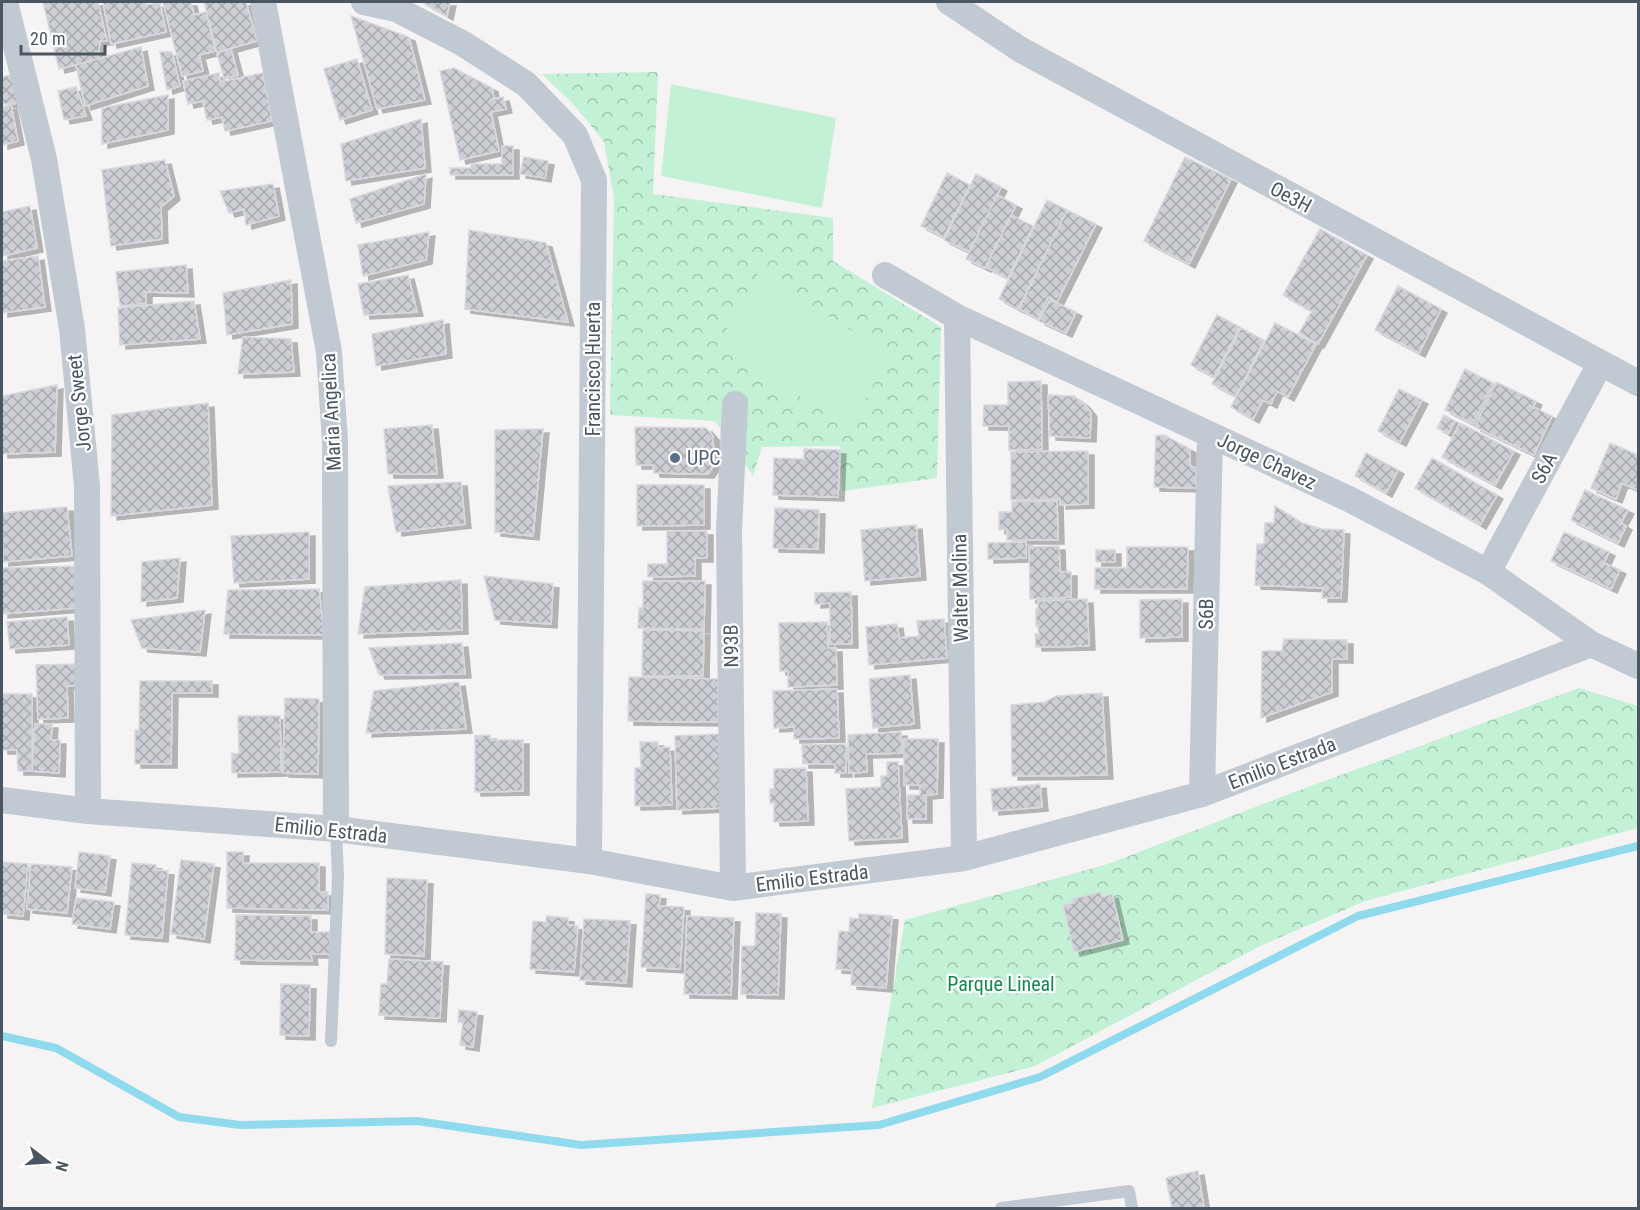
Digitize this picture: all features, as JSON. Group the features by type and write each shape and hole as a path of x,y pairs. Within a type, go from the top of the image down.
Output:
{"street":[{"name":"Jorge Sweet","path":"4,2 44,159 72,329 87,486 88,811"},
{"name":"Maria Angelica","path":"263,2 329,352 335,441 336,829"},
{"name":"Francisco Huerta","path":"364,2 396,9 462,43 526,84 574,135 594,180 589,861"},
{"name":"Oe3H","path":"949,2 1021,50 1638,383"},
{"name":"Jorge Chavez","path":"885,275 957,317 1349,499 1488,572 1591,644 1638,666"},
{"name":"Walter Molina","path":"957,317 964,858"},
{"name":"S6A","path":"1488,572 1600,364"},
{"name":"N93B","path":"733,888 729,530 735,404"},
{"name":"S6B","path":"1202,794 1210,435"},
{"name":"Emilio Estrada","path":"2,800 88,811 336,829 589,861 733,888 964,858 1202,794 1591,644"}],"lane":[{"path":"331,1041 338,877 336,829"},
{"path":"1001,1209 1129,1191 1132,1209"}],"green space":[{"path":"658,72 653,194 833,218 833,261 941,327 937,478 842,491 840,446 762,447 753,476 715,421 610,415 614,198 604,142 576,107 542,74"},
{"path":"671,84 836,118 822,208 661,176"},
{"path":"758,273 890,354 851,426 716,348"},
{"name":"Parque Lineal","path":"1579,688 1638,706 1638,828 1365,901 1260,946 1035,1066 872,1108 905,920 1108,864 1289,794"}],"building":[{"path":"43,2 98,2 107,41 100,41 98,59 59,69"},
{"path":"103,2 146,2 146,5 160,3 166,32 111,44"},
{"path":"163,2 191,2 194,15 206,12 215,51 199,55 203,71 182,76"},
{"path":"204,2 246,2 257,41 217,52"},
{"path":"422,2 450,2 447,16"},
{"path":"351,16 409,37 425,100 377,109"},
{"path":"141,47 148,86 85,106 76,65"},
{"path":"231,49 238,75 224,79 217,53"},
{"path":"160,52 172,52 180,86 167,90"},
{"path":"357,59 372,110 340,120 324,69"},
{"path":"454,68 492,88 494,99 503,97 506,109 491,112 499,151 460,160 440,71"},
{"path":"219,73 220,82 263,73 272,121 225,131 222,117 207,120 203,101 188,104 183,81"},
{"path":"11,75 21,103 2,104 2,77"},
{"path":"76,87 86,116 64,120 58,91"},
{"path":"168,95 168,130 102,144 102,108"},
{"path":"11,105 18,141 2,145 2,107"},
{"path":"421,119 425,168 346,181 341,144"},
{"path":"502,146 513,146 513,175 450,175 450,168 471,168 471,164 502,164"},
{"path":"524,157 548,161 545,178 520,174"},
{"path":"1185,157 1231,179 1189,264 1144,241"},
{"path":"165,160 174,196 161,207 162,239 111,246 102,170"},
{"path":"947,173 970,185 944,237 921,226"},
{"path":"426,174 424,204 356,223 350,199"},
{"path":"976,174 1001,187 969,252 944,240"},
{"path":"273,184 279,216 246,225 244,209 229,213 220,191"},
{"path":"997,195 1016,205 985,268 966,259"},
{"path":"1047,200 1067,210 1018,309 999,299"},
{"path":"30,206 37,248 2,256 2,212"},
{"path":"1067,210 1096,224 1057,302 1048,297 1038,319 1019,309"},
{"path":"1011,215 1033,226 1008,278 986,267"},
{"path":"1320,229 1367,255 1318,344 1299,333 1312,311 1283,295"},
{"path":"469,230 546,243 568,322 465,309"},
{"path":"429,232 426,260 363,276 358,245"},
{"path":"38,256 45,307 2,313 2,261"},
{"path":"186,265 188,293 146,292 146,303 120,306 116,272"},
{"path":"408,275 417,312 364,315 358,284"},
{"path":"291,280 292,324 227,335 223,293"},
{"path":"1398,286 1441,309 1419,353 1375,330"},
{"path":"1050,300 1076,312 1066,333 1039,321"},
{"path":"194,301 200,339 120,345 118,308"},
{"path":"1217,315 1240,327 1214,377 1191,365"},
{"path":"443,320 446,354 376,366 372,334"},
{"path":"1275,323 1316,344 1288,397 1277,391 1271,404 1263,400 1253,419 1231,407"},
{"path":"1241,328 1264,340 1236,396 1212,384"},
{"path":"243,337 291,339 294,372 238,374"},
{"path":"1465,369 1493,383 1473,424 1445,410"},
{"path":"1041,381 1042,449 1009,450 1009,426 983,426 984,405 1008,405 1008,382"},
{"path":"1496,382 1536,401 1533,407 1552,416 1534,455 1475,427"},
{"path":"57,385 55,452 2,454 2,396"},
{"path":"1399,389 1422,400 1400,442 1378,431"},
{"path":"1048,395 1074,396 1084,404 1091,413 1090,438 1050,436"},
{"path":"208,403 212,505 111,516 112,415"},
{"path":"1444,415 1455,421 1448,434 1437,428"},
{"path":"1460,423 1514,451 1495,485 1442,457"},
{"path":"432,425 437,474 388,474 384,429"},
{"name":"UPC","path":"635,427 706,428 713,436 714,465 708,474 654,473 653,465 636,465"},
{"path":"543,429 533,536 495,532 495,430"},
{"path":"1164,435 1190,449 1190,466 1196,468 1196,488 1154,487 1156,436"},
{"path":"1610,443 1638,455 1638,490 1622,483 1616,499 1591,488"},
{"path":"804,449 840,450 838,497 773,495 774,458 804,459"},
{"path":"1088,451 1088,504 1060,505 1060,499 1011,500 1011,452"},
{"path":"1366,453 1398,470 1386,493 1355,476"},
{"path":"1432,458 1497,495 1480,525 1415,488"},
{"path":"461,482 465,524 396,532 388,486"},
{"path":"637,485 704,485 704,525 637,526"},
{"path":"1585,490 1628,510 1621,523 1626,526 1618,543 1571,520"},
{"path":"1057,501 1058,540 1007,540 1007,529 999,530 999,512 1012,512 1012,502"},
{"path":"1275,506 1302,523 1322,529 1344,530 1341,598 1322,598 1323,588 1255,585 1257,544 1264,544 1265,523 1274,523"},
{"path":"67,507 72,556 3,562 2,513"},
{"path":"775,508 819,510 818,549 773,548"},
{"path":"916,525 920,576 865,581 861,530"},
{"path":"667,531 707,531 707,558 695,558 695,576 648,577 648,564 667,564"},
{"path":"309,532 309,579 234,583 231,536"},
{"path":"1564,532 1609,552 1604,563 1620,570 1611,589 1551,561"},
{"path":"1026,542 1026,558 988,559 988,543"},
{"path":"1059,546 1060,572 1071,572 1071,597 1030,599 1029,547"},
{"path":"1127,547 1188,547 1187,589 1095,589 1095,568 1127,568"},
{"path":"1096,550 1115,550 1115,562 1096,562"},
{"path":"180,558 177,598 141,602 142,562"},
{"path":"74,566 76,608 2,614 2,568"},
{"path":"484,576 553,584 551,624 495,620"},
{"path":"461,580 462,630 358,634 365,587"},
{"path":"643,581 705,581 704,629 638,628 639,608 643,608"},
{"path":"319,589 324,635 224,634 228,590"},
{"path":"851,592 852,644 830,644 830,603 815,604 815,593"},
{"path":"1087,599 1089,646 1036,647 1035,634 1039,634 1038,626 1036,626 1038,601"},
{"path":"1182,599 1182,637 1140,638 1140,600"},
{"path":"205,610 200,652 142,648 131,620"},
{"path":"67,617 69,645 10,649 7,622"},
{"path":"944,619 947,658 869,665 866,627 897,624 899,638 919,636 917,621"},
{"path":"827,622 828,648 836,648 837,685 788,687 788,671 780,671 779,623"},
{"path":"643,630 704,631 703,676 642,676"},
{"path":"1284,639 1347,640 1347,659 1332,659 1332,692 1261,718 1262,651 1282,651"},
{"path":"462,643 465,674 379,675 369,648"},
{"path":"79,664 79,685 67,686 68,718 38,719 36,665"},
{"path":"910,675 914,724 873,728 869,679"},
{"path":"629,677 718,679 718,722 628,721"},
{"path":"140,681 212,681 212,693 172,693 171,764 135,764 135,730 139,730"},
{"path":"459,682 466,729 366,733 374,691"},
{"path":"837,689 839,738 794,739 794,727 774,728 773,691"},
{"path":"1102,693 1107,775 1012,776 1011,705 1045,702 1056,696"},
{"path":"2,694 32,694 32,771 18,771 17,750 2,750"},
{"path":"285,698 319,699 318,774 283,773"},
{"path":"238,716 280,716 281,772 232,773 232,753 239,754"},
{"path":"35,724 52,724 51,740 60,740 59,773 32,771"},
{"path":"901,732 902,753 866,754 867,772 849,773 848,735"},
{"path":"719,734 721,808 677,810 675,736"},
{"path":"490,735 491,740 523,740 523,791 475,792 475,736"},
{"path":"904,739 938,739 937,794 926,795 926,819 907,819 908,795 920,795 920,785 904,785"},
{"path":"640,742 658,742 658,748 670,747 672,805 635,806 635,768 641,768"},
{"path":"846,744 846,773 835,773 835,764 803,764 802,745"},
{"path":"887,762 898,762 902,838 849,841 846,789 881,787 881,776 887,776"},
{"path":"806,768 808,821 774,822 774,803 770,803 770,789 774,789 774,769"},
{"path":"1040,784 1042,807 993,811 991,789"},
{"path":"79,852 110,856 105,892 75,888"},
{"path":"227,852 243,852 243,863 319,863 319,892 328,892 328,910 227,908"},
{"path":"181,860 214,864 204,939 171,934"},
{"path":"2,862 28,864 23,916 2,914"},
{"path":"132,863 156,865 156,870 168,871 162,938 125,935"},
{"path":"31,864 72,867 67,913 27,909"},
{"path":"387,878 427,880 424,956 385,954"},
{"path":"1101,892 1102,897 1112,894 1123,940 1074,952 1063,905 1073,903 1072,899"},
{"path":"646,894 660,895 659,906 684,907 680,969 641,967"},
{"path":"76,898 114,902 110,929 72,924"},
{"path":"756,913 781,914 778,995 741,994 742,946 755,946"},
{"path":"859,914 892,916 886,988 851,985 852,970 836,969 839,931 849,932 850,918 859,919"},
{"path":"236,915 311,916 311,932 330,932 330,954 311,954 312,961 235,960"},
{"path":"547,916 568,918 568,925 578,926 574,972 530,969 533,921 546,922"},
{"path":"687,916 734,918 731,995 684,994"},
{"path":"584,919 630,921 626,983 580,980"},
{"path":"389,959 443,962 440,1018 379,1015 381,984 387,984"},
{"path":"281,984 310,985 309,1036 280,1035"},
{"path":"459,1010 477,1012 473,1047 460,1045 463,1023 458,1022"},
{"path":"1198,1171 1204,1208 1172,1208 1166,1178"}],"waterway":[{"path":"2,1036 56,1048 179,1117 240,1125 417,1121 581,1145 879,1125 1040,1077 1358,916 1638,846"}],"place":[{"name":"UPC","path":"675,458"}]}
